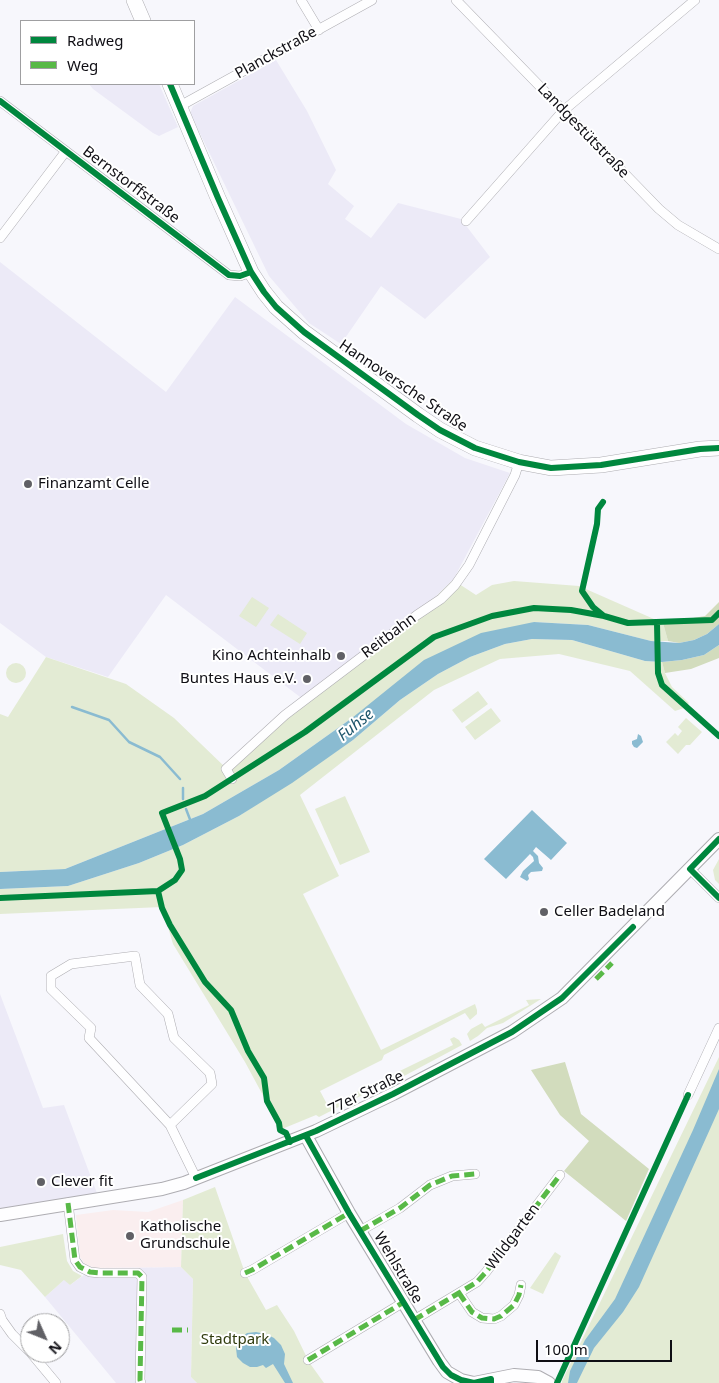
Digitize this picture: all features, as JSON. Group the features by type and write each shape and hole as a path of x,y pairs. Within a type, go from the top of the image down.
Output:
{"main road":[{"path":"134,0 143,20"},
{"name":"Hannoversche Straße","path":"170,85 251,272 276,307 304,332 379,388 440,430 475,448 519,462 551,468 577,468 623,463 719,448"}],"street":[{"path":"301,0 319,30"},
{"name":"Planckstraße","path":"180,106 372,0"},
{"name":"Landgestütstraße","path":"456,0 659,209 678,224 719,250"},
{"path":"466,221 563,111 695,0"},
{"name":"Bernstorffstraße","path":"0,101 229,275 240,276 251,272"},
{"path":"0,238 66,152"},
{"name":"Reitbahn","path":"232,779 226,769 285,715 441,598 455,585 481,541 515,475 519,462"},
{"name":"77er Straße","path":"0,1215 162,1189 196,1178 306,1136 393,1094 512,1032 562,998 719,839"},
{"path":"690,869 719,898"},
{"path":"170,1125 212,1084 210,1073 174,1038 168,1014 140,985 135,956 71,964 51,976 51,988 91,1028 89,1038 170,1125 196,1178"},
{"path":"688,1095 719,1028"},
{"name":"Wehlstraße","path":"306,1136 349,1213 443,1367 455,1378 474,1382 514,1374 538,1377 549,1383"},
{"path":"360,1231 400,1208 430,1185 452,1176 475,1174"},
{"name":"Wildgarten","path":"414,1320 477,1282 560,1175"},
{"path":"68,1203 75,1260 80,1267 90,1272 100,1273 138,1272 142,1277 141,1383"},
{"path":"245,1273 349,1213"},
{"path":"459,1293 472,1312 482,1318 494,1319 501,1316 514,1305 519,1295 521,1284"},
{"path":"308,1360 404,1302"},
{"path":"0,1314 12,1334 20,1342"},
{"path":"39,1363 56,1383"}],"shaded area":[{"path":"276,60 307,111 336,170 328,184 354,206 345,219 371,238 398,203 461,219 490,257 425,319 381,286 341,344 309,323 269,276 190,113 193,106"},
{"path":"90,85 159,85 178,127 159,136"},
{"path":"0,262 166,392 235,297 406,424 465,458 510,473 453,580 417,615 304,700 166,595 108,677 46,657 0,623"},
{"path":"0,994 43,1108 64,1105 98,1196 0,1211"},
{"name":"Katholische Grundschule","path":"183,1200 181,1267 94,1268 85,1264 80,1257 76,1215 113,1210 148,1212"},
{"path":"181,1267 193,1279 191,1377 197,1383 116,1383 70,1327 70,1313 58,1313 45,1297 65,1279 70,1285 94,1268"}],"green space":[{"path":"453,580 476,595 492,585 514,581 579,586 663,623 668,641 651,641 588,625 534,622 352,718 279,770 203,814 65,869 0,872 0,714 8,717 46,657 126,684 174,718 226,768 304,700 417,615"},
{"path":"252,597 269,608 256,627 239,616"},
{"path":"719,602 719,624 707,634 694,640 679,643 668,641 663,623 705,616"},
{"path":"278,614 307,633 300,644 270,625"},
{"path":"532,639 572,640 645,661 662,662 672,687 689,703 684,708 675,711 630,671 559,654 500,659 434,690 300,795 339,876 303,894 381,1050 475,1004 477,1010 477,1014 470,1020 465,1013 384,1055 382,1060 320,1091 328,1106 453,1045 450,1039 454,1037 462,1045 391,1083 378,1087 319,1117 316,1115 282,1129 269,1100 266,1101 245,1062 173,944 162,907 0,914 0,889 68,886 139,863 183,845 239,816 353,740 400,700 438,674 470,657 505,644"},
{"path":"719,645 719,658 691,669 665,673 662,662 704,655"},
{"path":"12,663 20,663 26,669 26,677 20,683 12,683 6,677 6,669"},
{"path":"478,691 488,704 462,723 452,710"},
{"path":"491,708 501,721 475,740 465,727"},
{"path":"686,718 702,732 678,754 666,742 675,733 678,736 682,731 678,727"},
{"path":"345,796 370,852 340,865 315,809"},
{"path":"719,859 719,884 715,880 713,870"},
{"path":"541,999 503,1023 487,1028 470,1041 467,1034 471,1029 482,1023 485,1027 529,1005 526,1000"},
{"path":"719,1057 719,1383 562,1383 562,1381"},
{"path":"565,1062 581,1114 649,1169 626,1221 564,1171 589,1141 560,1115 531,1070"},
{"name":"Stadtpark","path":"215,1187 245,1273 266,1310 277,1305 294,1331 309,1362 324,1383 197,1383 191,1377 193,1279 181,1267 183,1200"},
{"path":"63,1234 67,1261 73,1271 82,1276 70,1285 64,1280 45,1297 21,1270 0,1265 0,1247"},
{"path":"555,1252 561,1256 543,1294 530,1288"}],"water":[{"name":"Fuhse","path":"534,622 588,625 651,641 679,643 694,640 707,634 719,624 719,645 704,655 662,662 645,661 572,640 532,639 505,644 470,657 438,674 400,700 353,740 292,783 239,816 183,845 139,863 68,886 0,889 0,872 65,869 203,814 279,770 352,718 424,660 481,633"},
{"path":"638,734 643,742 637,748 634,747 632,741 637,739"},
{"path":"532,810 567,843 551,860 536,847 533,851 538,856 539,863 543,868 542,871 531,872 528,875 529,879 527,881 520,877 523,871 534,861 530,854 506,879 484,859"},
{"path":"719,1069 719,1109 639,1287 623,1312 594,1348 577,1383 568,1383 570,1371 585,1340 615,1299"},
{"path":"256,1332 274,1338 281,1345 285,1354 284,1364 293,1383 285,1383 273,1364 266,1368 263,1365 250,1367 237,1357 236,1348 240,1339 247,1333"}],"waterway":[{"path":"72,707 109,720 129,742 160,757 180,779"},
{"path":"183,788 183,799"},
{"path":"186,809 191,822"}],"marked path":[{"path":"596,979 612,963"},
{"path":"360,1231 400,1208 430,1185 452,1176 475,1174"},
{"path":"414,1320 477,1282 560,1175"},
{"path":"68,1203 75,1260 80,1267 90,1272 138,1273 142,1277 141,1383"},
{"path":"245,1273 349,1213"},
{"path":"459,1293 472,1312 482,1318 494,1319 501,1316 514,1305 521,1285"},
{"path":"308,1360 404,1302"},
{"path":"172,1330 188,1330"}],"cycle path":[{"path":"170,85 251,272 264,292 276,307 304,332 440,430 475,448 519,462 551,468 601,465 700,449 719,448"},
{"path":"0,101 229,275 240,276 251,272"},
{"path":"603,502 598,509 597,524 582,591 593,607 604,616"},
{"path":"0,898 158,891 175,880 182,870 180,859 162,813 205,796 305,732 434,637 492,616 534,608 571,610 628,623 712,620 719,613"},
{"path":"657,623 658,673 662,685 719,736"},
{"path":"719,839 690,869 719,898"},
{"path":"158,891 162,908 170,925 205,982 231,1010 248,1051 264,1078 267,1101 279,1123 280,1130 286,1133 290,1142"},
{"path":"196,1178 316,1131 393,1094 512,1032 562,998 633,927"},
{"path":"557,1383 688,1095"},
{"path":"306,1136 349,1213 443,1367 451,1375 461,1380 474,1383 491,1379 491,1383"}],"place":[{"name":"Finanzamt Celle","path":"28,484"},
{"name":"Kino Achteinhalb","path":"341,656"},
{"name":"Buntes Haus e.V.","path":"307,679"},
{"name":"Celler Badeland","path":"544,912"},
{"name":"Clever fit","path":"41,1182"},
{"name":"Katholische Grundschule","path":"130,1236"}]}
